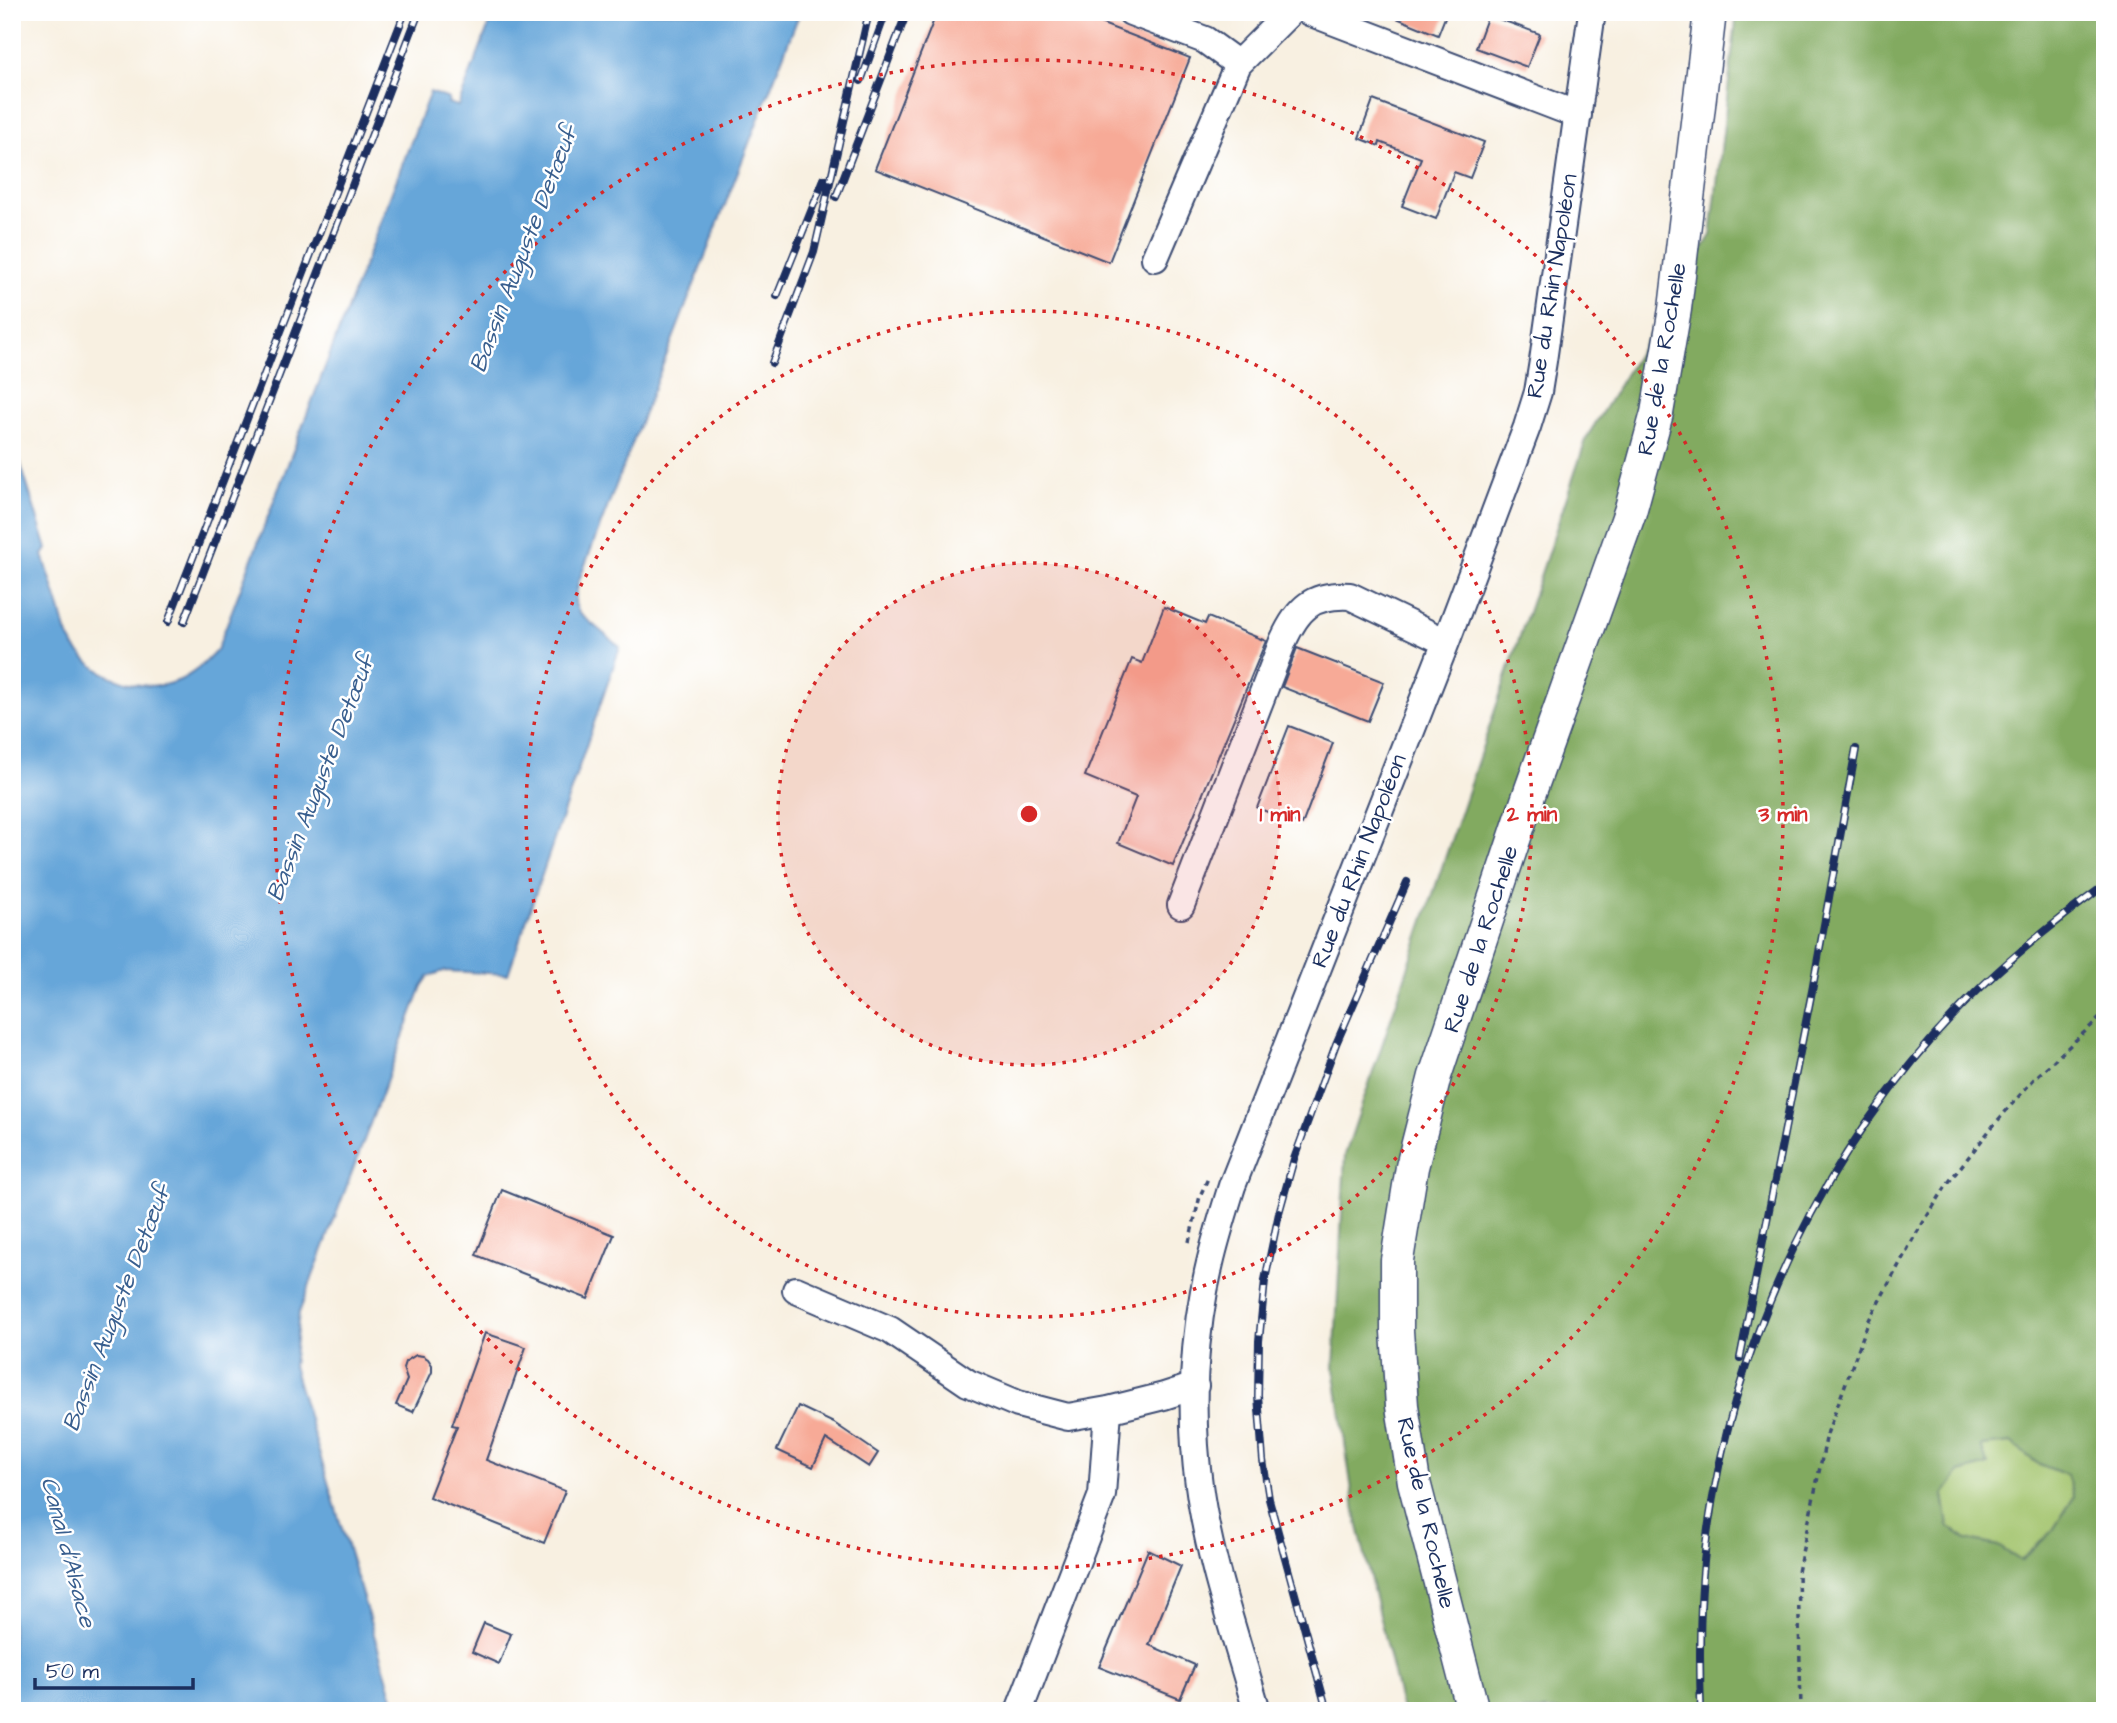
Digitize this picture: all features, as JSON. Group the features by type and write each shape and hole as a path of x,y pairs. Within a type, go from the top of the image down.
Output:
{"main road":[{"name":"Rue de la Rochelle","path":"1473,1711 1414,1482 1402,1406 1397,1331 1399,1247 1412,1167 1435,1076 1530,792 1630,512 1657,413 1675,309 1710,12"}],"street":[{"path":"1131,12 1205,40 1238,64"},
{"path":"1156,258 1238,64 1290,12"},
{"path":"1309,12 1578,115"},
{"name":"Rue du Rhin Napoléon","path":"1258,1711 1213,1553 1199,1485 1194,1426 1197,1342 1210,1264 1231,1186 1446,642 1538,392 1592,12"},
{"path":"1181,905 1283,641 1294,619 1317,600 1350,596 1446,642"},
{"path":"796,1290 890,1330 968,1383 1018,1404 1068,1417 1108,1410 1195,1386"},
{"path":"1019,1711 1102,1495 1108,1410"}],"path":[{"path":"1801,1711 1798,1572 1827,1434 1869,1320 1913,1239 1948,1183 2034,1079 2105,1013"}],"green space":[{"path":"1737,12 2105,12 2105,1711 1402,1711 1356,1518 1334,1368 1345,1155 1587,437 1711,235","holes":["2011,1443 2037,1463 2067,1475 2074,1497 2053,1530 2021,1561 1998,1546 1967,1540 1948,1526 1943,1495 1959,1473 1988,1465 1981,1446"]},
{"path":"2011,1443 2037,1463 2067,1475 2074,1497 2053,1530 2021,1561 1998,1546 1967,1540 1948,1526 1943,1495 1959,1473 1987,1465 1980,1446"}],"water":[{"path":"494,12 800,12 578,583 575,603 579,613 620,647 508,974 444,971 429,976 422,986 299,1313 293,1366 397,1711 12,1711 12,436 47,549 43,555 65,628 78,651 102,672 133,684 165,685 195,671 217,650 430,92 449,99 448,103 458,106"}],"building":[{"path":"937,12 1072,12 1190,58 1109,262 875,169"},
{"path":"1382,12 1447,12 1438,35"},
{"path":"1488,15 1540,34 1527,67 1476,48"},
{"path":"1373,100 1484,142 1470,178 1454,172 1436,219 1402,206 1421,158 1380,142 1379,146 1359,138"},
{"path":"1164,607 1205,624 1208,617 1266,641 1173,866 1118,843 1136,797 1085,776 1132,659 1142,663"},
{"path":"1297,648 1384,682 1368,721 1282,687"},
{"path":"1289,726 1333,743 1302,825 1257,808"},
{"path":"502,1190 614,1235 588,1299 476,1255"},
{"path":"485,1333 526,1347 486,1460 565,1491 544,1543 429,1497 457,1426 452,1425"},
{"path":"416,1355 428,1359 432,1372 413,1412 396,1405 407,1380 403,1368 405,1362"},
{"path":"798,1406 834,1423 878,1453 869,1467 826,1439 813,1467 777,1450"},
{"path":"1148,1550 1181,1566 1149,1645 1195,1665 1180,1699 1099,1667"},
{"path":"484,1623 511,1634 499,1664 472,1652"}],"railway":[{"path":"168,622 405,12"},
{"path":"184,622 419,12"},
{"path":"772,363 814,252 869,12"},
{"path":"861,81 886,12"},
{"path":"836,197 907,12"},
{"path":"777,296 824,179"},
{"path":"1740,1358 1856,749"},
{"path":"1327,1711 1269,1499 1258,1396 1259,1341 1265,1280 1294,1159 1336,1044 1407,882"},
{"path":"1701,1711 1702,1579 1720,1462 1739,1388 1764,1317 1794,1248 1829,1181 1870,1118 1916,1057 1999,970 2105,885"}],"water label":[{"name":"Bassin Auguste Detœuf","path":"524,249"},
{"name":"Bassin Auguste Detœuf","path":"321,778"},
{"name":"Bassin Auguste Detœuf","path":"117,1308"},
{"name":"Canal d'Alsace","path":"68,1552"}]}
